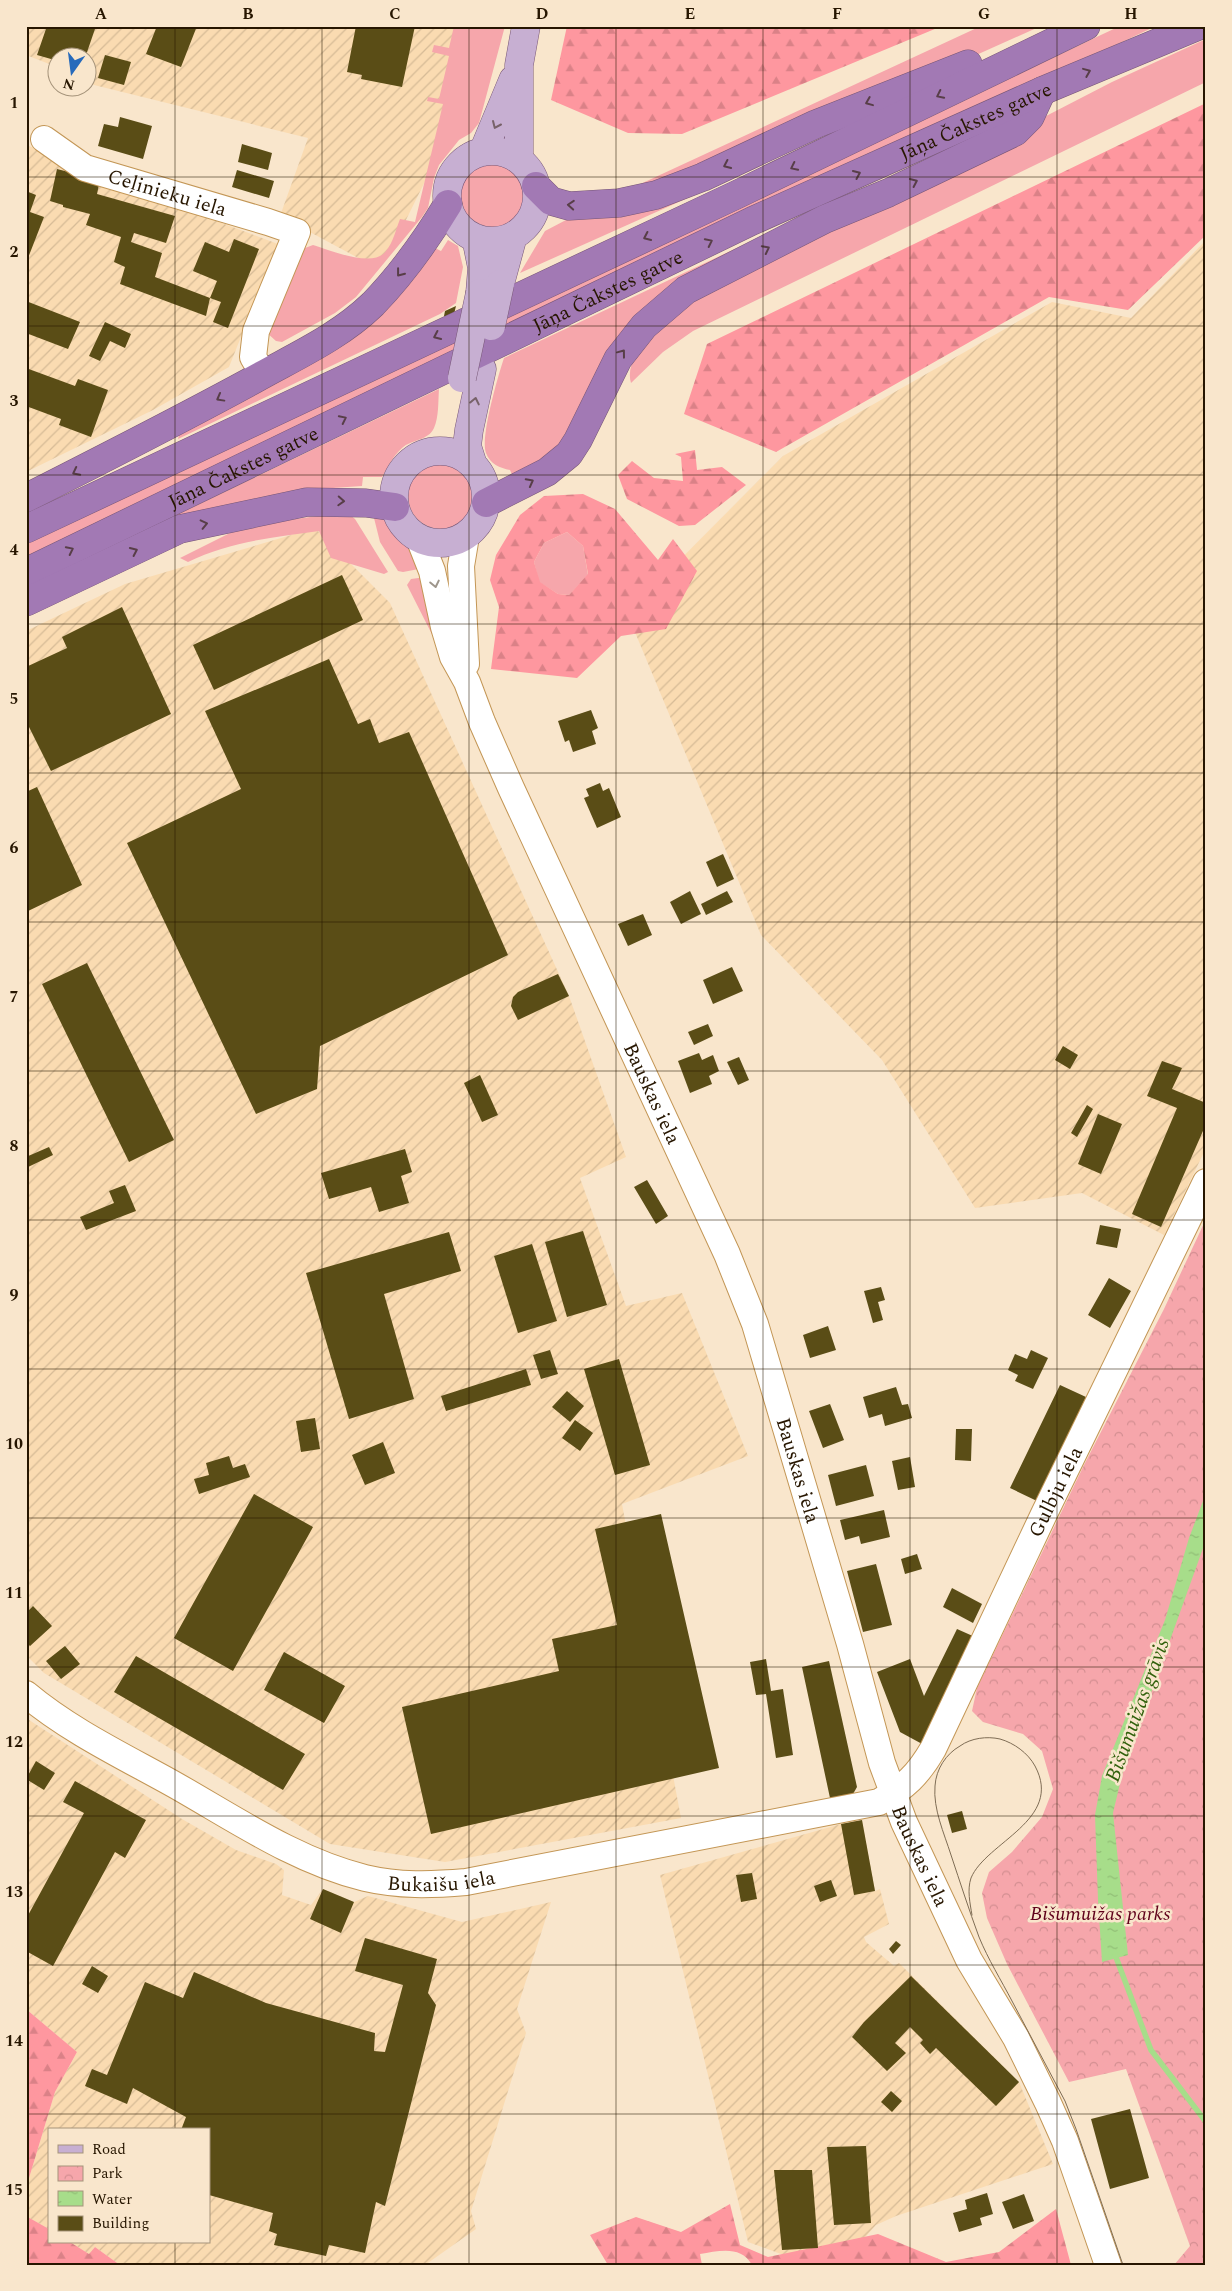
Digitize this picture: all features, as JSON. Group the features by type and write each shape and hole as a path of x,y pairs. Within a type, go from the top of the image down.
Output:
{"highway":[{"name":"Jāņa Čakstes gatve","path":"26,529 736,195 1015,58 1086,26"},
{"name":"Jāņa Čakstes gatve","path":"26,572 752,221 1042,91 1198,26"},
{"path":"536,186 551,200 570,206 619,203 656,194 703,176 816,124 964,65 990,58 1015,58"},
{"path":"486,504 547,472 569,454 618,359 644,326 686,290 825,219 888,193 1015,132 1030,117 1042,91"},
{"path":"26,498 300,356 340,331 372,304 430,235 448,204"},
{"path":"26,602 180,529 307,502 340,501 395,506"}],"main road":[{"path":"519,160 519,65 526,26"},
{"path":"483,152 519,65"},
{"path":"496,151 519,160 527,167 536,186 537,198 530,220 523,229 513,236 501,240 488,241 476,238 462,230 453,218 448,204 447,194 452,175 465,160 483,152 496,151"},
{"path":"436,452 451,431 472,374 490,288 513,236"},
{"path":"476,238 482,268 490,288"},
{"path":"472,374 467,446 473,465 481,476 486,490 486,504 482,516 466,536 455,541 443,543 430,542 419,538 404,525 395,506 396,485 407,466 415,459 436,452 456,455 473,465"}],"street":[{"name":"Ceļinieku iela","path":"44,139 85,168 298,232 256,332 253,357 263,374"},
{"path":"466,536 461,566 467,682"},
{"path":"419,538 432,571 444,627 453,657 467,682"},
{"name":"Bauskas iela","path":"467,682 482,722 727,1254 756,1324 850,1644 882,1763 895,1793 904,1822 969,1960 1016,2038 1048,2102 1065,2141 1108,2265"},
{"name":"Gulbju iela","path":"895,1793 917,1773 933,1749 1048,1506 1206,1182"},
{"name":"Bukaišu iela","path":"26,1694 83,1733 311,1860 364,1878 400,1884 431,1886 466,1882 867,1805 879,1802 895,1793"}],"shaded area":[{"path":"26,26 498,26 402,228 388,253 375,267 280,216 308,138 98,86 98,48 48,48 48,64 26,55"},
{"path":"26,146 38,148 87,173 278,244 229,367 153,410 26,472"},
{"path":"1206,240 1206,1148 1164,1235 1082,1193 975,1208 882,1060 761,935 627,613 783,456 1052,302 1131,318"},
{"path":"315,528 390,603 569,996 626,1157 580,1178 626,1306 682,1293 748,1456 622,1504 681,1818 445,1862 330,1844 44,1673 26,1655 26,631 125,584"},
{"path":"26,1718 182,1819 236,1850 276,1864 284,1870 282,1895 311,1905 323,1889 354,1902 368,1896 462,1922 551,1902 517,2009 526,2033 471,2211 476,2229 425,2265 120,2265 95,2247 89,2254 73,2244 210,2244 210,2128 48,2128 48,2228 26,2216 26,2188 55,2092 77,2052 26,2009"},
{"path":"862,1820 875,1891 880,1889 889,1924 864,1937 866,1942 894,1966 899,1963 1019,2082 1053,2164 896,2216 876,2225 840,2265 811,2265 748,2242 660,1875 841,1824"}],"green space":[{"path":"454,26 505,26 479,123 471,133 459,140 439,165 434,178 428,208 356,297 335,313 282,342 276,341 266,332 299,253 313,245 351,257 372,258 380,256 388,248 400,219 415,222 443,104 427,101 428,97 439,99 449,56 432,52 434,45 449,48"},
{"path":"567,26 942,26 682,134 628,133 551,100"},
{"path":"981,26 1041,26 974,56 666,182 621,193"},
{"path":"1120,26 1156,26 26,560 26,541"},
{"path":"1206,39 1206,82 693,331 663,352 631,383 630,372 633,360 640,349 659,327 689,300 1112,82"},
{"path":"1206,103 1206,235 1128,310 1049,297 776,452 684,414 707,344"},
{"path":"487,161 499,161 511,166 521,176 526,188 524,207 511,222 499,227 487,227 475,222 465,212 460,200 460,188 465,176 475,166"},
{"path":"710,188 520,273 545,231 566,220 571,220 572,214"},
{"path":"448,240 458,246 463,267 456,303 440,314 178,439 179,435 320,358 435,248 441,251"},
{"path":"741,246 748,247 703,270 578,419 553,453 513,477 510,470 499,467 490,460 486,453 485,434 490,407 504,358"},
{"path":"439,389 437,419 434,428 424,438 402,448 393,458 382,477 363,477 362,486 304,490 26,587"},
{"path":"695,450 697,470 722,467 746,485 695,525 679,526 627,499 618,475 632,461 654,478 683,481 681,457 675,454"},
{"path":"441,463 454,466 464,473 471,483 474,496 471,509 464,519 454,526 441,529 428,526 418,519 411,509 408,496 411,483 418,473 428,466"},
{"path":"583,494 615,509 658,560 673,539 697,571 666,629 621,636 577,678 491,669 499,607 490,580 496,555 520,515 544,496","holes":["567,532 583,546 588,574 569,595 558,594 540,582 534,562 544,543"]},
{"path":"339,513 350,515 355,519 388,572 384,574 331,558 319,531 236,545 188,562 180,558 232,532 274,522"},
{"path":"373,514 390,518 398,532 413,546 424,568 403,572 398,571 380,542"},
{"path":"567,532 583,546 588,575 569,595 558,594 539,582 534,562 544,543"},
{"path":"426,577 449,668 407,585 411,579"},
{"name":"Bišumuižas parks","path":"1206,1219 1206,2265 1174,2265 1190,2246 1126,2069 1069,2082 1007,1964 987,1918 982,1893 989,1872 1012,1852 1042,1817 1053,1789 1042,1751 1023,1734 983,1722 972,1711 977,1688 1084,1465 1164,1309"},
{"path":"26,2009 77,2052 55,2092 26,2188"},
{"path":"730,2204 740,2245 768,2257 878,2234 946,2262 999,2252 1056,2209 1071,2265 752,2265 742,2254 729,2251 700,2254 702,2265 608,2265 590,2235 636,2217 681,2232"},
{"path":"26,2216 48,2228 48,2244 73,2244 89,2254 95,2247 120,2265 26,2265"}],"water":[{"path":"1206,1493 1206,1540 1123,1771 1113,1813 1128,1955 1102,1962 1095,1815 1102,1776 1165,1620 1189,1538"}],"building":[{"path":"47,26 96,26 88,48 48,48 48,58 37,55"},
{"path":"157,26 197,26 181,67 146,54"},
{"path":"356,26 415,26 402,87 361,79 362,75 347,72"},
{"path":"105,55 131,62 124,85 98,78"},
{"path":"120,117 152,126 143,159 98,146 104,124 118,127"},
{"path":"242,144 272,153 268,170 238,162"},
{"path":"57,169 100,180 97,194 175,216 166,243 134,233 131,242 162,253 155,277 210,298 206,316 120,284 125,267 114,262 121,237 86,225 90,214 63,207 63,205 50,201"},
{"path":"237,170 274,181 269,198 232,187"},
{"path":"26,191 36,195 30,212 44,217 28,258 26,257"},
{"path":"234,239 259,249 228,328 213,322 221,302 210,298 217,281 193,271 205,242 229,252"},
{"path":"26,301 80,322 68,349 26,333"},
{"path":"456,306 453,318 444,316 445,311"},
{"path":"105,322 131,334 125,348 110,341 100,361 89,356"},
{"path":"26,368 75,386 78,379 108,390 91,437 59,425 61,419 26,406"},
{"path":"342,575 363,620 214,690 193,645"},
{"path":"122,607 171,714 51,771 26,721 26,667 67,648 62,637"},
{"path":"329,659 358,724 370,719 379,743 409,732 508,955 320,1046 317,1089 256,1114 127,843 241,789 205,711"},
{"path":"591,710 598,728 592,731 596,744 573,752 569,740 565,742 558,721"},
{"path":"600,783 603,791 609,788 621,817 597,828 584,798 589,796 586,789"},
{"path":"37,787 82,885 26,912 26,792"},
{"path":"723,854 734,879 717,887 706,862"},
{"path":"690,891 701,914 681,924 670,902"},
{"path":"727,891 733,902 706,915 701,904"},
{"path":"643,914 652,935 628,946 618,924"},
{"path":"87,963 174,1140 129,1162 42,984"},
{"path":"732,967 743,991 713,1004 703,980"},
{"path":"558,974 569,996 518,1020 511,1006 513,997 518,992"},
{"path":"708,1024 713,1036 694,1045 688,1032"},
{"path":"1063,1046 1078,1055 1070,1069 1055,1060"},
{"path":"699,1053 702,1060 713,1055 719,1071 709,1076 712,1084 690,1093 678,1061"},
{"path":"739,1057 749,1080 738,1085 727,1062"},
{"path":"1162,1061 1182,1068 1172,1089 1206,1103 1206,1124 1161,1227 1132,1214 1177,1108 1147,1096"},
{"path":"480,1075 498,1115 482,1122 464,1083"},
{"path":"1087,1105 1093,1109 1077,1137 1071,1133"},
{"path":"1098,1114 1122,1124 1101,1174 1078,1164"},
{"path":"49,1147 53,1155 26,1168 26,1157"},
{"path":"405,1149 412,1172 401,1176 409,1203 379,1212 371,1187 329,1199 321,1173"},
{"path":"647,1180 668,1216 656,1224 634,1187"},
{"path":"125,1185 136,1211 86,1230 80,1217 114,1203 109,1191"},
{"path":"1100,1225 1121,1229 1117,1248 1096,1244"},
{"path":"583,1231 607,1305 567,1317 545,1242"},
{"path":"449,1232 461,1271 384,1294 414,1399 349,1419 306,1273"},
{"path":"532,1244 557,1321 518,1333 494,1256"},
{"path":"1109,1278 1131,1291 1110,1328 1088,1315"},
{"path":"881,1287 885,1300 878,1302 883,1320 873,1323 864,1291"},
{"path":"828,1326 836,1350 810,1358 803,1335"},
{"path":"550,1350 558,1374 541,1379 533,1355"},
{"path":"1031,1350 1048,1358 1033,1389 1015,1381 1018,1375 1008,1370 1015,1354 1027,1359"},
{"path":"619,1359 650,1465 615,1475 584,1369"},
{"path":"526,1369 531,1385 446,1411 441,1396"},
{"path":"1060,1385 1086,1397 1037,1501 1010,1488"},
{"path":"896,1387 902,1405 908,1404 912,1418 885,1426 882,1414 869,1418 863,1397"},
{"path":"567,1391 584,1406 570,1422 552,1407"},
{"path":"830,1404 844,1440 823,1448 809,1411"},
{"path":"315,1418 320,1449 301,1452 296,1421"},
{"path":"575,1420 593,1433 580,1451 562,1438"},
{"path":"956,1429 972,1429 971,1461 955,1460"},
{"path":"383,1442 395,1473 365,1485 352,1455"},
{"path":"229,1456 233,1468 245,1464 250,1477 199,1494 194,1479 209,1475 206,1463"},
{"path":"910,1457 915,1487 898,1490 892,1461"},
{"path":"866,1465 874,1496 836,1506 828,1475"},
{"path":"254,1494 313,1527 233,1671 174,1638"},
{"path":"884,1510 890,1537 861,1544 859,1536 845,1540 840,1520"},
{"path":"661,1514 719,1768 431,1834 402,1707 559,1671 552,1639 617,1625 595,1529"},
{"path":"917,1554 922,1569 905,1574 901,1559"},
{"path":"876,1564 892,1625 863,1632 847,1571"},
{"path":"952,1588 982,1604 973,1623 943,1607"},
{"path":"33,1606 52,1626 30,1646 26,1642 26,1613"},
{"path":"957,1629 975,1637 924,1745 900,1732 877,1672 910,1659 924,1696"},
{"path":"65,1646 80,1664 61,1679 46,1661"},
{"path":"284,1652 345,1686 324,1723 264,1690"},
{"path":"136,1656 305,1754 283,1790 114,1692"},
{"path":"766,1659 771,1691 783,1689 793,1755 776,1758 766,1694 756,1695 750,1662"},
{"path":"829,1661 857,1787 853,1794 830,1798 802,1667"},
{"path":"36,1761 55,1773 44,1790 26,1779"},
{"path":"75,1781 146,1820 125,1858 115,1852 53,1966 26,1951 26,1919 84,1813 63,1802"},
{"path":"962,1811 967,1829 952,1833 947,1815"},
{"path":"862,1820 875,1891 854,1895 841,1824"},
{"path":"752,1873 757,1899 741,1902 736,1875"},
{"path":"831,1880 837,1896 820,1902 814,1886"},
{"path":"323,1889 354,1902 341,1933 310,1919"},
{"path":"365,1938 437,1959 428,1993 436,2005 385,2206 376,2202 365,2253 329,2245 326,2256 274,2245 277,2234 269,2231 273,2213 210,2195 210,2128 182,2128 186,2117 133,2088 127,2104 85,2086 92,2069 107,2075 145,1982 183,1998 194,1972 266,2003 375,2033 374,2051 385,2052 403,1985 355,1971"},
{"path":"896,1941 901,1945 893,1954 889,1949"},
{"path":"92,1966 108,1976 98,1993 82,1984"},
{"path":"911,1976 1019,2082 996,2106 936,2048 930,2054 920,2043 923,2040 910,2027 895,2043 906,2053 887,2071 852,2037 864,2022"},
{"path":"891,2091 902,2101 892,2112 881,2102"},
{"path":"1130,2109 1149,2178 1110,2189 1091,2119"},
{"path":"866,2146 871,2223 834,2225 827,2147"},
{"path":"774,2170 812,2170 818,2248 782,2250"},
{"path":"987,2193 993,2214 980,2218 982,2225 959,2232 953,2213 967,2209 965,2200"},
{"path":"1024,2194 1034,2221 1013,2229 1002,2202"}],"waterway":[{"name":"Bišumuižas grāvis","path":"1114,1952 1151,2050 1206,2122"},
{"path":"26,2109 26,2131"}],"tram line":[{"path":"972,1915 969,1892 971,1878 979,1865 1020,1829 1031,1816 1039,1801 1041,1785 1032,1761 1015,1746 995,1738 979,1738 964,1743 946,1758 937,1774 935,1786 937,1812 979,1937 1065,2101 1123,2265"}]}
